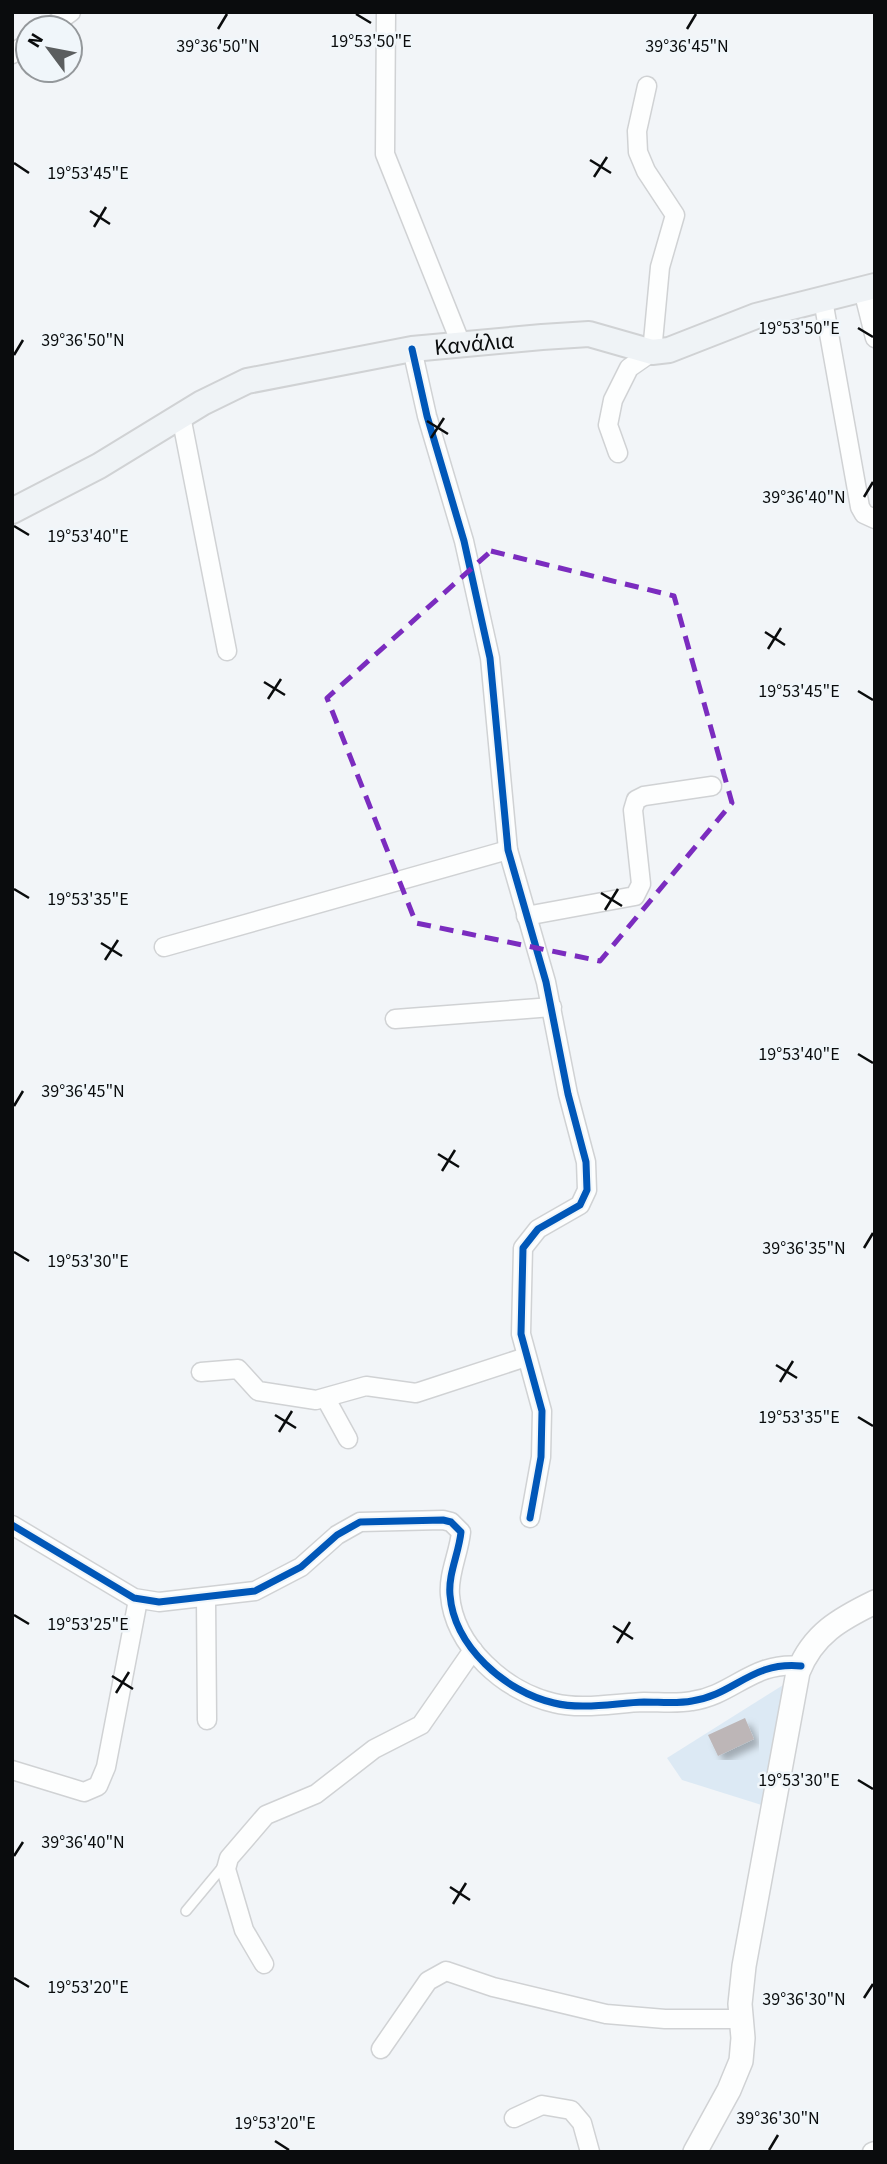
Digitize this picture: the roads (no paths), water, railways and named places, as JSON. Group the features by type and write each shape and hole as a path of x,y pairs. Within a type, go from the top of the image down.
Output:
{"main road":[{"name":"Κανάλια","path":"12,511 99,466 211,397 247,381 412,349 589,334 652,352 681,347 756,316 869,288"}],"street":[{"path":"386,12 385,154 461,344"},
{"path":"618,453 608,425 613,400 625,372 652,352 660,267 675,215 646,171 638,152 637,131 647,86"},
{"path":"869,288 875,338"},
{"path":"823,300 860,507 866,516 875,519"},
{"path":"412,349 423,401 464,541 490,657 508,850 552,1007 560,1059 588,1178 580,1205 538,1229 523,1248 520,1326 526,1357 541,1401 543,1423 541,1457 530,1518"},
{"path":"181,416 227,651"},
{"path":"526,916 635,896 641,884 633,810 636,800 645,796 712,786"},
{"path":"164,947 508,850"},
{"path":"395,1019 552,1007"},
{"path":"201,1372 238,1369 258,1391 326,1399 366,1386 416,1393 526,1357"},
{"path":"326,1399 348,1439"},
{"path":"12,1525 138,1600 159,1602 243,1594 267,1586 300,1567 337,1535 360,1522 443,1520 451,1522 461,1532 449,1592 457,1628 473,1650 517,1688 552,1703 573,1706 691,1702 717,1693 767,1667 780,1664 801,1666"},
{"path":"206,1599 207,1720"},
{"path":"12,1770 79,1791 88,1792 98,1786 106,1766 138,1600"},
{"path":"695,2152 739,2068 743,2043 742,1985 801,1666 811,1645 826,1630 875,1602"},
{"path":"264,1964 246,1936 226,1863 266,1815 316,1794 384,1743 421,1726 473,1650"},
{"path":"381,2049 428,1981 446,1971 506,1991 606,2014 665,2019 741,2019"},
{"path":"514,2118 542,2105 571,2110 582,2123 590,2152"}],"lane":[{"path":"186,1910 226,1863"}]}
